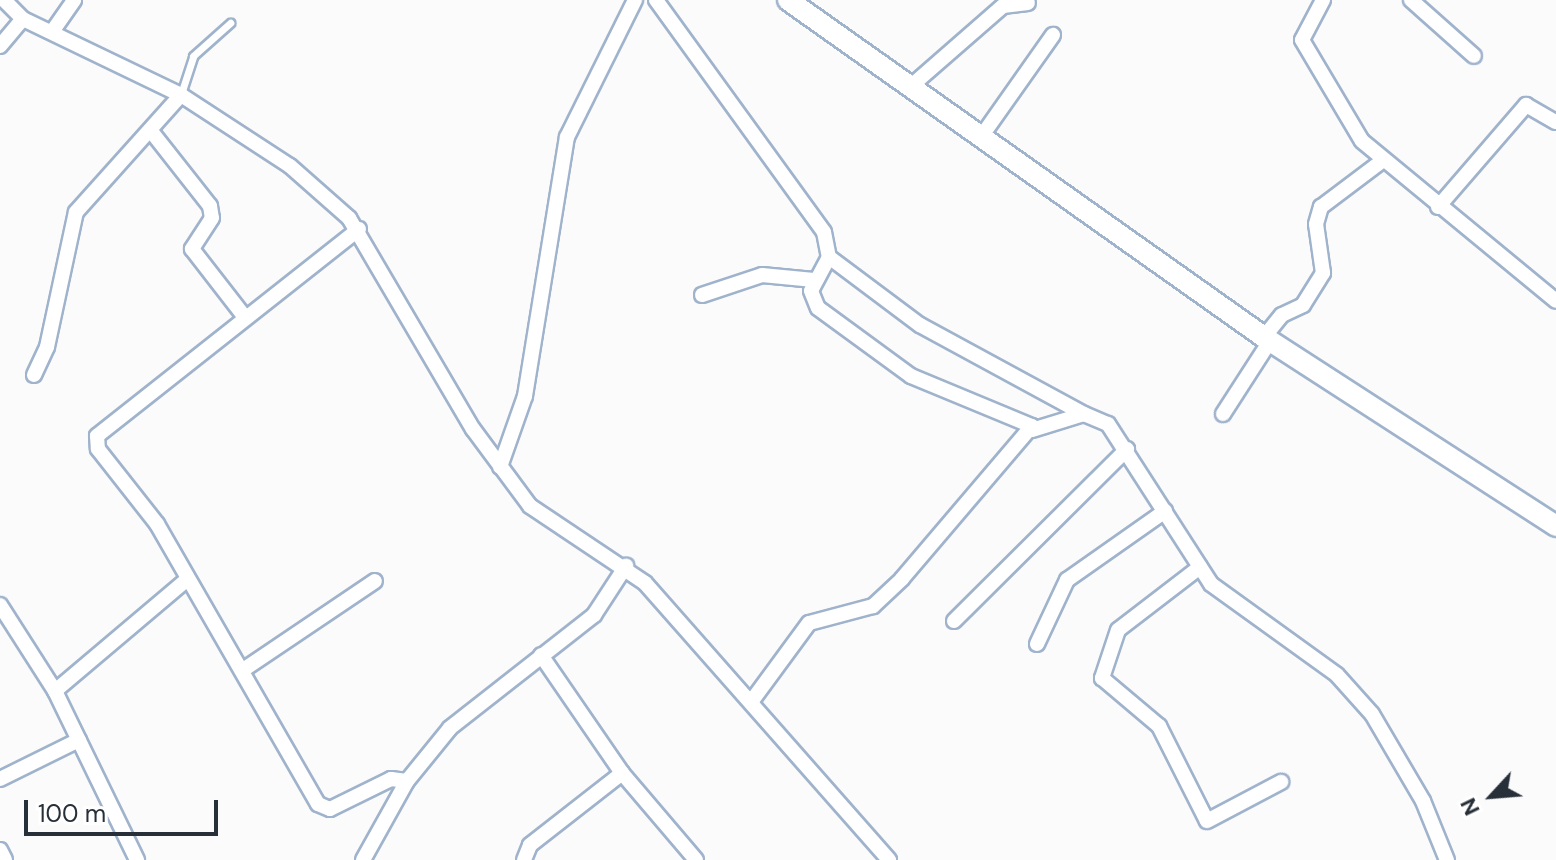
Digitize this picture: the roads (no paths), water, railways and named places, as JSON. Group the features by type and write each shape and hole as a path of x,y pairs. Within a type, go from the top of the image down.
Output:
{"main road":[{"path":"788,0 1267,339 1556,526"}],"street":[{"path":"4,0 23,19 54,29 181,95 290,166 359,229 500,467 544,519 626,566 751,702 889,860"},
{"path":"54,29 74,0"},
{"path":"500,467 525,396 567,137 635,0"},
{"path":"656,0 824,232 829,257 920,325 1108,424 1127,449 1211,584 1337,675 1372,714 1423,801 1447,860"},
{"path":"1323,0 1302,40 1382,161 1556,301"},
{"path":"1411,0 1474,56"},
{"path":"910,87 1003,6 1028,3"},
{"path":"0,46 23,19"},
{"path":"981,137 1053,35"},
{"path":"34,375 47,347 76,212 181,95"},
{"path":"1438,207 1526,105 1556,122"},
{"path":"151,131 210,206 212,218 192,249 244,316"},
{"path":"1223,414 1282,315 1303,305 1323,273 1316,224 1321,207 1382,161"},
{"path":"359,229 244,316 97,436 243,670 318,804 330,809 391,779 407,781"},
{"path":"829,257 814,280 818,308 890,364 1032,430"},
{"path":"702,295 762,275 814,280"},
{"path":"751,702 809,623 873,606 902,579 1032,430 1084,414"},
{"path":"954,621 1127,449"},
{"path":"1037,644 1067,580 1165,511"},
{"path":"363,860 407,781 450,728 594,615 626,566"},
{"path":"1200,567 1118,630 1101,662 1102,678 1159,726 1207,821 1281,782"},
{"path":"55,691 185,581"},
{"path":"243,670 375,581"},
{"path":"0,605 55,691 137,860"},
{"path":"541,655 622,773 696,860"},
{"path":"0,779 79,740"},
{"path":"524,860 530,845 622,773"},
{"path":"0,850 5,860"}],"lane":[{"path":"181,95 193,56 230,23"}]}
